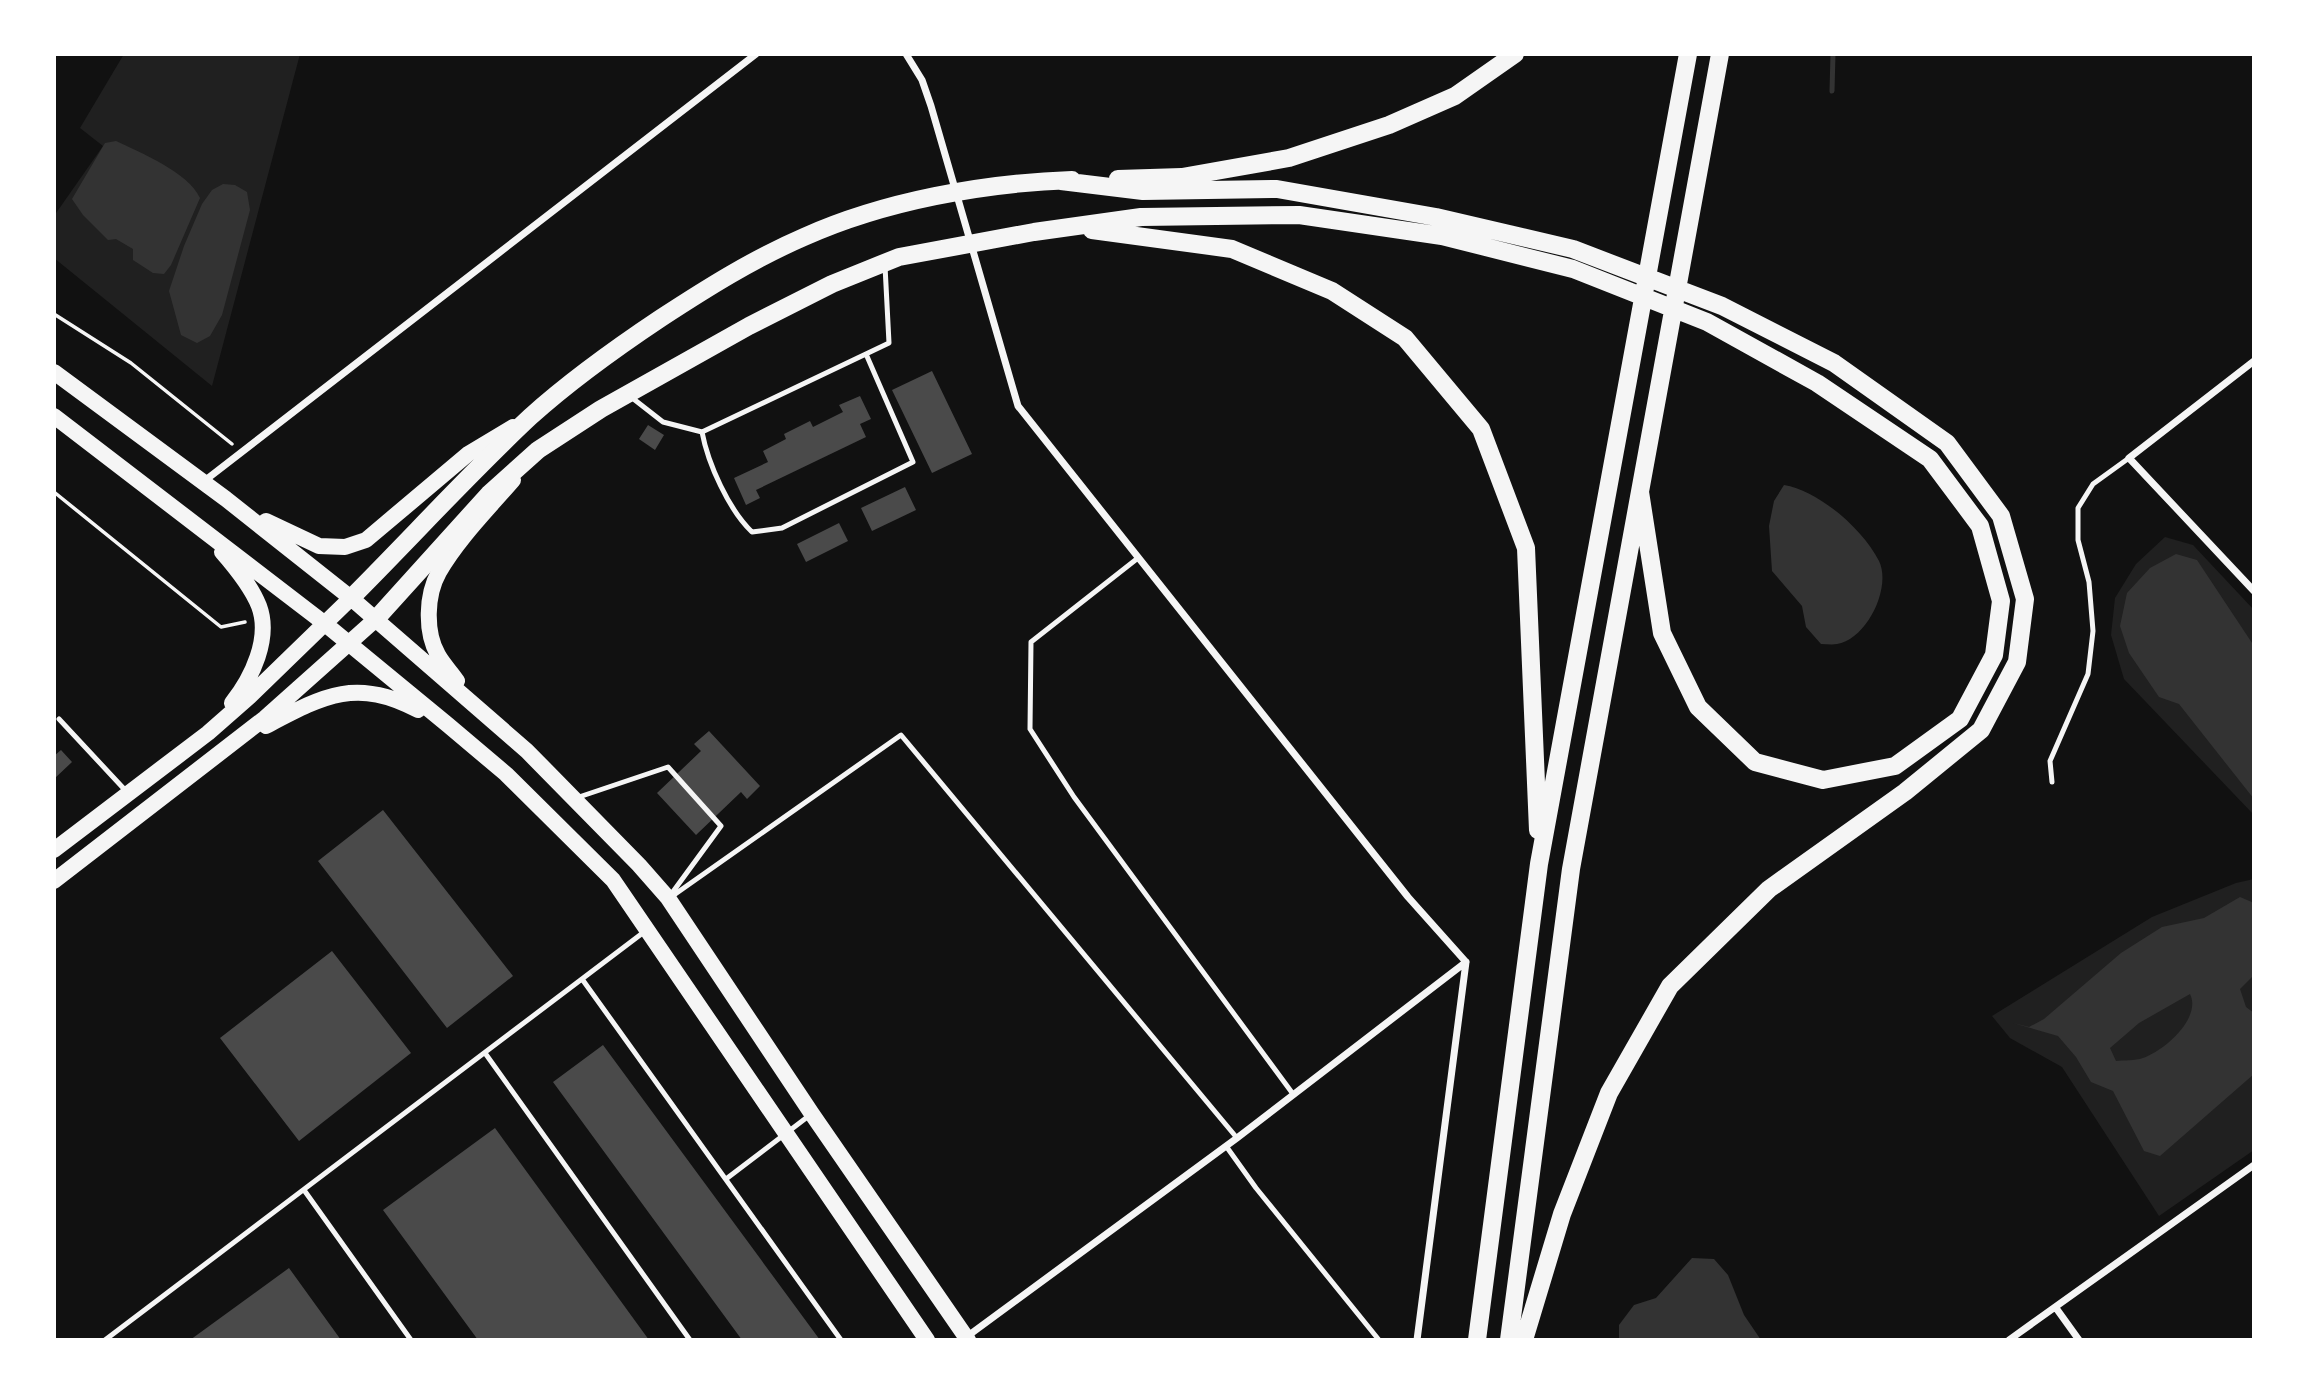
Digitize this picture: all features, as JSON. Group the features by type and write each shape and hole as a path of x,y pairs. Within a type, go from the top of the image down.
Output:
{"highway":[{"path":"351,598 530,417 573,382 634,337 723,278 804,236 924,198 1061,181 1182,177 1289,158 1389,125 1455,96 1515,54"},
{"path":"1477,1340 1539,864 1688,54"},
{"path":"1509,1340 1571,869 1720,54"},
{"path":"1061,181 1143,191 1277,189 1436,217 1573,249 1723,306 1834,363 1947,443 2001,516 2025,599 2017,662 1981,730 1905,792 1769,889 1670,986 1609,1093 1562,1214 1524,1340"},
{"path":"376,619 489,494 538,450 628,394 749,326 832,284 892,260 993,239 1071,227 1141,217 1299,215 1442,236 1573,269 1707,322 1817,383 1930,459 1980,526 2001,601 1994,655 1960,719 1895,766 1823,780 1755,762 1698,707 1662,633 1640,492"},
{"path":"1071,227 1232,249 1332,291 1405,338 1481,429 1526,548 1539,864"}],"main road":[{"path":"54,372 204,482 376,619 527,751 668,898 966,1339"},
{"path":"54,416 324,623 448,725 506,774 612,880 927,1340"},
{"path":"226,499 295,537 319,546 345,547 366,540 468,454 530,417"},
{"path":"480,710 438,655 430,636 431,590 439,572 456,548 538,450"},
{"path":"202,529 250,587 260,609 262,631 257,663 243,690 208,733"},
{"path":"54,850 208,733 351,598"},
{"path":"54,881 265,718 376,619"},
{"path":"222,752 293,713 330,696 353,691 397,699 448,725"}],"street":[{"path":"204,482 756,54"},
{"path":"906,54 922,80 931,106 1018,406 1408,897 1466,962 1417,1340"},
{"path":"2254,361 2129,458 2254,591"},
{"path":"966,1339 1237,1138 1466,962"},
{"path":"2008,1340 2254,1165"},
{"path":"2056,1308 2079,1340"}],"lane":[{"path":"628,394 663,422 702,432 889,343 892,260"},
{"path":"702,432 705,449 738,519 752,533 782,528 913,462 866,354"},
{"path":"2052,782 2050,761 2088,674 2094,631 2088,582 2078,540 2078,508 2093,484 2129,458"},
{"path":"1138,558 1031,642 1030,729 1074,797 1293,1094"},
{"path":"59,719 128,794"},
{"path":"668,898 901,735 1237,1138"},
{"path":"574,799 668,767 721,826 668,898"},
{"path":"105,1340 648,929"},
{"path":"582,979 842,1340"},
{"path":"485,1053 690,1340"},
{"path":"726,1179 812,1114"},
{"path":"1226,1146 1256,1188 1379,1340"},
{"path":"304,1190 411,1340"}],"path":[{"path":"54,314 131,363 242,452"},
{"path":"54,492 221,627 261,620"}],"shaded area":[{"path":"124,54 300,54 212,386 54,258 54,216 103,146 80,128"},
{"path":"116,141 175,172 200,198 171,265 164,274 153,273 133,260 133,249 116,239 108,240 83,215 72,199 105,143"},
{"path":"223,184 235,185 247,192 250,210 222,315 210,336 197,343 181,335 169,291 202,204 212,190"},
{"path":"1784,485 1811,495 1839,513 1862,536 1879,561 1882,585 1874,611 1858,633 1848,640 1821,644 1806,627 1802,606 1772,571 1769,526 1774,501"},
{"path":"2165,537 2193,545 2254,610 2254,815 2124,679 2111,635 2115,598 2136,564"},
{"path":"2176,554 2197,560 2254,646 2254,799 2179,704 2159,697 2129,653 2120,626 2127,593 2150,568"},
{"path":"2254,879 2254,1150 2159,1216 2062,1067 2010,1038 1992,1016 2152,917 2236,883"},
{"path":"2240,897 2254,903 2254,975 2240,989 2246,1007 2254,1013 2254,1074 2160,1156 2144,1151 2113,1091 2091,1082 2076,1057 2058,1036 2013,1023 2029,1027 2044,1019 2121,953 2162,927 2204,918","holes":["2190,994 2192,1003 2186,1023 2161,1048 2140,1059 2116,1061 2110,1048 2139,1023"]},
{"path":"1692,1258 1714,1259 1728,1275 1744,1315 1761,1340 1619,1340 1619,1325 1634,1305 1656,1298"}],"building":[{"path":"932,371 972,454 932,473 892,390"},
{"path":"860,396 871,419 860,424 866,437 756,490 760,498 746,505 734,478 768,462 763,451 786,439 784,434 810,421 813,427 843,412 839,405"},
{"path":"648,425 664,435 655,450 639,439"},
{"path":"905,487 916,510 872,531 861,508"},
{"path":"839,523 848,541 806,562 797,544"},
{"path":"709,731 760,786 747,799 741,792 696,835 657,793 701,751 694,744"},
{"path":"61,750 72,762 54,779 54,756"},
{"path":"383,810 513,976 447,1028 318,861"},
{"path":"332,951 411,1053 299,1141 220,1038"},
{"path":"603,1045 820,1340 742,1340 553,1082"},
{"path":"495,1128 649,1340 478,1340 383,1210"},
{"path":"289,1268 341,1340 190,1340"}],"waterway":[{"path":"1832,91 1833,54"}]}
